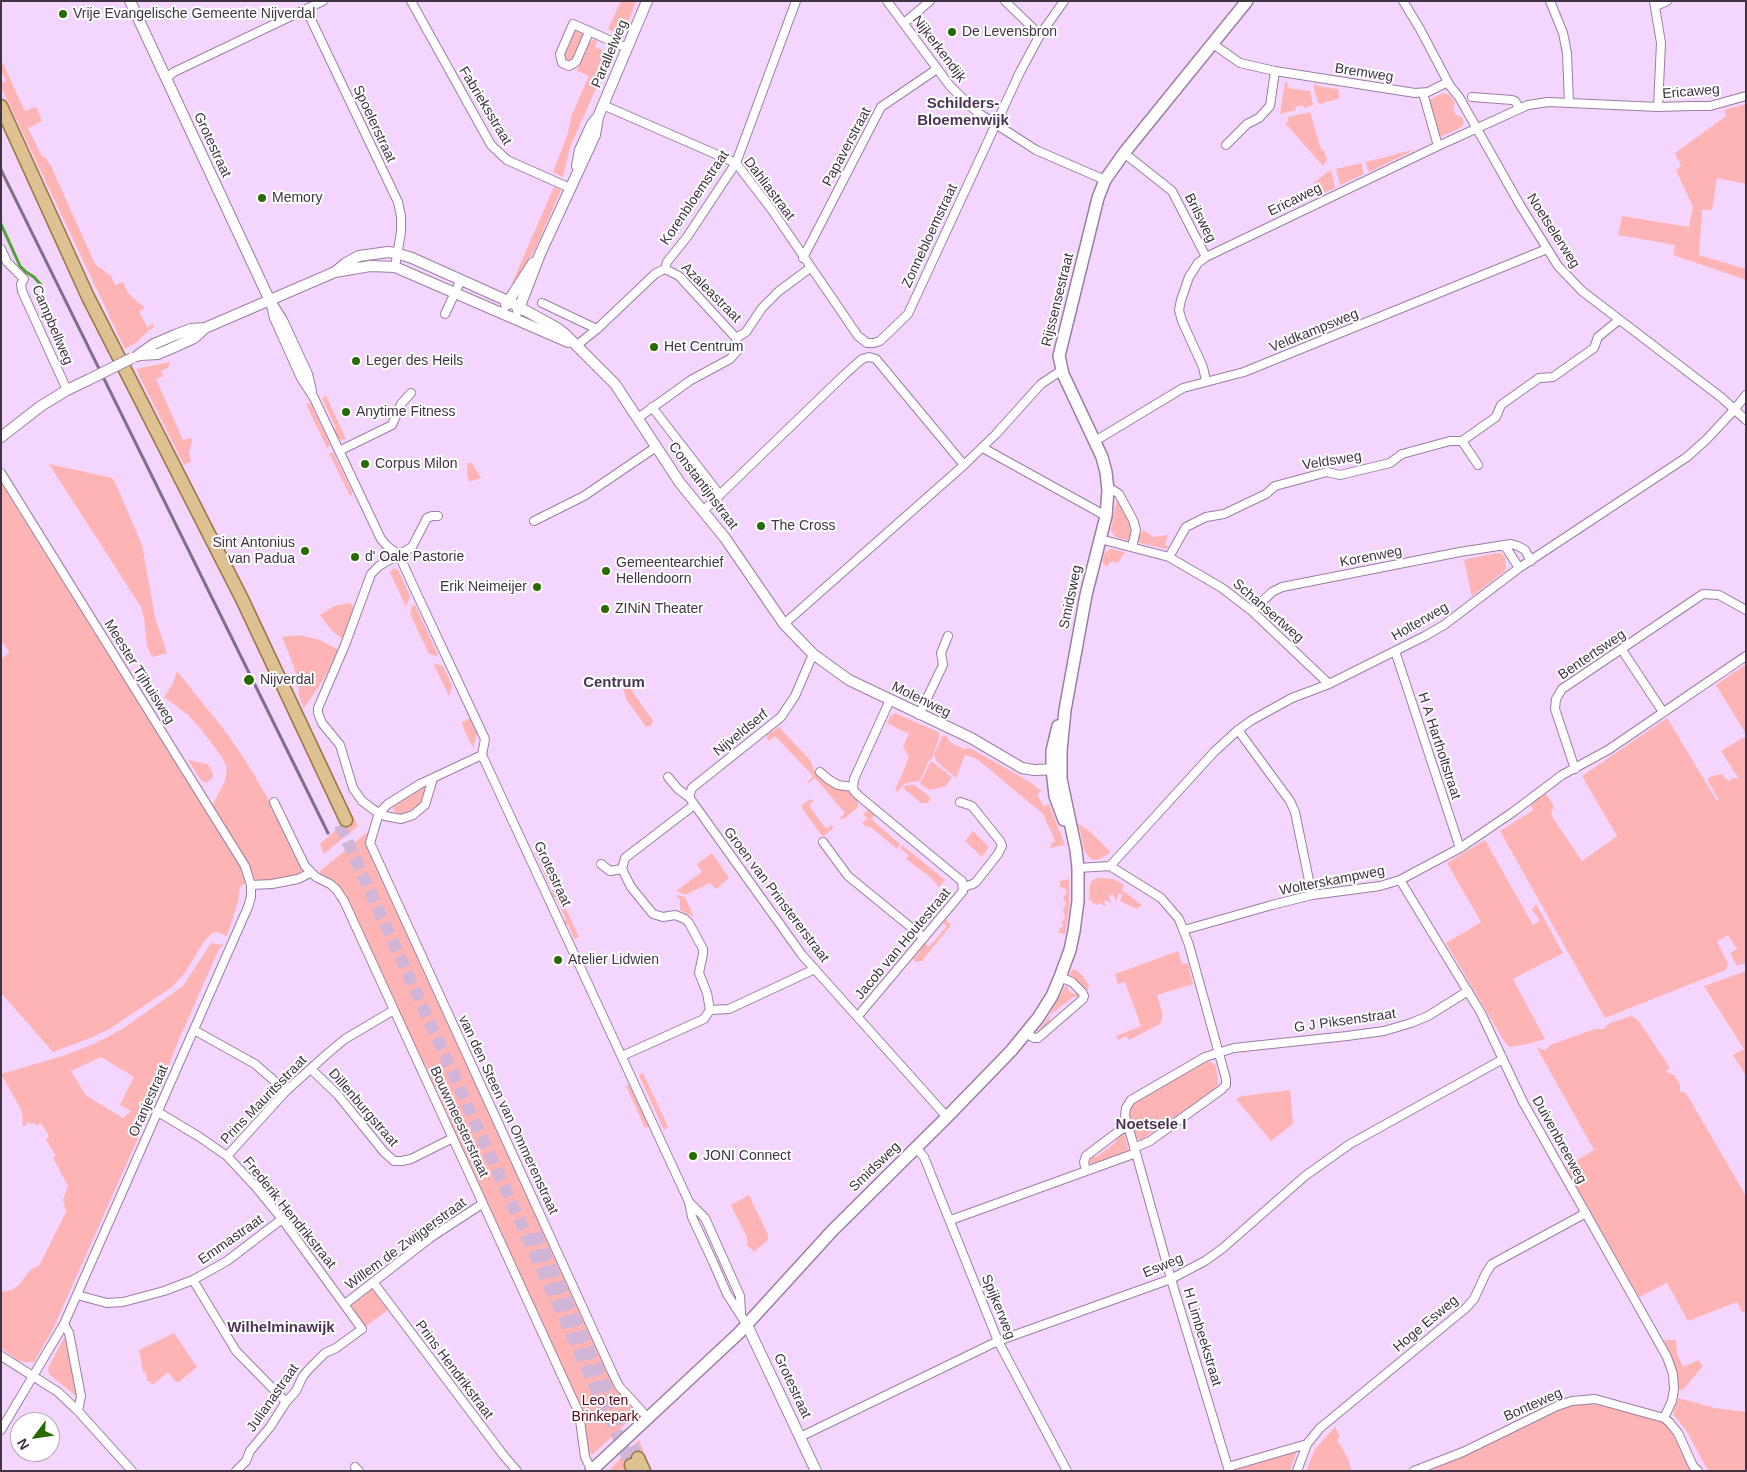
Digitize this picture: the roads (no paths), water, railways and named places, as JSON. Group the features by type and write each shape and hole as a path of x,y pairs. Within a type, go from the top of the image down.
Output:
{"main road":[{"name":"Rijssensestraat","path":"1062,370 1059,356 1098,198 1105,180 1247,1"},
{"path":"1,106 88,297 242,599 343,823 52,241 1,127"},
{"name":"Smidsweg","path":"590,1468 648,1418 747,1325 832,1231 947,1117 1026,1033 1052,996 1070,950 1078,902 1078,868 1074,845 1057,803 1054,741 1065,710 1086,595 1106,516 1108,490 1105,465 1062,370"},
{"path":"634,1465 644,1471"}],"street":[{"name":"Grotestraat","path":"130,1 155,64 166,78 270,301 274,318 302,378 314,398 381,540 399,555 485,739 482,755 689,1202 692,1217 712,1262 727,1294 747,1325 816,1471"},
{"path":"166,78 174,72 323,1"},
{"name":"Fabrieksstraat","path":"411,1 491,145 507,160 570,188"},
{"name":"Parallelweg","path":"515,318 540,254 595,135 598,117 647,1"},
{"name":"Korenbloemstraat","path":"576,346 597,329 656,273 666,269 667,262 687,237 736,163 796,1"},
{"name":"Nijkerkendijk","path":"887,1 956,94 977,112 1041,152 1105,180"},
{"path":"904,23 930,1"},
{"path":"1006,1 1040,35"},
{"name":"Zonnebloemstraat","path":"871,344 880,341 908,314 1020,72 1040,35 1064,1"},
{"name":"Noetselerweg","path":"1403,1 1448,82 1459,97 1520,205 1558,266 1571,281 1722,398 1746,420"},
{"path":"1550,1 1563,33 1567,53 1569,103"},
{"path":"1658,107 1661,43 1655,4 1667,1"},
{"name":"Spoelerstraat","path":"306,9 398,202 401,216 395,267"},
{"path":"589,32 576,62 569,66 562,63 560,54 573,24 627,48"},
{"name":"Bremweg","path":"1213,44 1240,63 1275,71 1410,93 1423,93 1448,82"},
{"name":"Papaverstraat","path":"803,258 881,108 937,69"},
{"path":"1226,144 1246,124 1259,118 1270,106 1275,71"},
{"path":"1423,93 1438,146"},
{"path":"1472,96 1512,100 1519,108"},
{"name":"Ericaweg","path":"1206,381 1203,367 1182,322 1180,300 1189,277 1198,263 1206,257 1519,108 1538,103 1658,107 1710,106 1746,96"},
{"name":"Dahliastraat","path":"603,106 736,163 766,202 858,336 864,342 871,344"},
{"name":"Brilsweg","path":"1124,154 1167,186 1176,198 1206,257"},
{"name":"Campbellweg","path":"1,249 7,262 24,279 21,284 22,291 67,390"},
{"name":"Veldkampsweg","path":"1095,441 1174,392 1187,386 1240,374 1547,249"},
{"name":"Constantijnstraat","path":"335,272 346,262 359,256 388,252 396,253 412,258 508,301 557,328 611,379 680,483 725,538 784,624"},
{"name":"Parallelweg","path":"501,312 540,254"},
{"name":"Constantijnstraat","path":"1,437 41,406 67,390 136,357 154,344 191,329 205,328 335,272 370,266 395,267 576,346"},
{"path":"638,418 691,380 730,359 738,350 736,338 746,332 755,317 772,297 810,268"},
{"name":"Azaleastraat","path":"666,269 679,276 736,338"},
{"path":"445,314 461,280"},
{"path":"542,303 597,329"},
{"name":"Veldsweg","path":"1169,557 1186,527 1206,517 1220,515 1233,510 1266,494 1275,486 1327,472 1340,475 1382,465 1392,462 1402,454 1450,441 1462,441 1496,417 1501,405 1539,378 1553,377 1594,348 1598,337 1619,320"},
{"path":"703,511 844,375 862,359 869,357 876,359 964,465"},
{"path":"784,624 983,448 1041,384 1062,370"},
{"path":"338,451 392,425 401,404 411,393"},
{"name":"Holterweg","path":"1110,866 1214,752 1238,730 1292,698 1329,684 1444,626 1531,560 1686,457 1707,439 1746,395"},
{"name":"Constantijnstraat","path":"652,407 720,494"},
{"path":"1462,441 1478,465"},
{"path":"534,521 584,496 656,447"},
{"path":"983,448 1106,516"},
{"name":"Meester Tijhuisweg","path":"1,474 245,866 251,885"},
{"path":"1108,490 1113,490 1119,494 1133,520 1136,530 1132,547"},
{"path":"433,778 425,805 413,815 401,819 379,813 367,806 357,795 350,782 340,745 322,723 318,708 345,645 371,574 379,566 412,546 425,520 430,516 438,516"},
{"name":"Schansertweg","path":"1100,539 1169,557 1222,588 1252,611 1329,684"},
{"name":"Korenweg","path":"1252,611 1272,592 1282,588 1460,552 1511,544 1525,550 1531,560"},
{"path":"1503,546 1520,568"},
{"name":"Bentertsweg","path":"1575,769 1555,709 1556,698 1562,689 1703,594 1719,594 1746,610"},
{"name":"Molenweg","path":"784,624 813,654 849,680 919,715 971,738 1022,768 1034,770 1056,769"},
{"path":"919,715 943,665 941,653 948,636"},
{"path":"1622,650 1664,712"},
{"name":"H A Hartholtstraat","path":"1394,651 1460,848"},
{"name":"Nijveldserf","path":"689,797 692,788 781,717 795,696 813,654"},
{"path":"1575,769 1608,750 1746,656"},
{"path":"820,772 838,785 853,787 856,776 890,700"},
{"path":"1238,730 1290,800 1295,812 1312,896"},
{"path":"379,813 396,798 482,755"},
{"name":"Wolterskampweg","path":"1184,930 1272,905 1312,896 1360,890 1400,880 1460,848 1513,812 1562,774 1575,769"},
{"name":"Groen van Prinstererstraat","path":"668,777 678,790 689,797 802,955 947,1117"},
{"name":"Jacob van Houtestraat","path":"853,787 859,796 958,878 964,887 964,891 960,896 858,1016"},
{"path":"251,885 272,884 298,879 310,873 274,802"},
{"name":"Jacob van Houtestraat","path":"960,802 972,806 1002,846 976,882 964,887"},
{"path":"622,1056 704,1020 710,1010 707,993 699,973 703,949 689,923 675,915 663,917 653,914 631,887 622,869 625,858 694,805"},
{"name":"van den Steen van Ommerenstraat","path":"379,813 370,843 614,1376 626,1394 648,1418"},
{"path":"823,842 848,876 924,938"},
{"path":"601,864 610,871 622,869"},
{"path":"950,1220 1086,1171 1135,1150 1226,1085 1184,930 1179,919 1161,898 1110,866 1078,868"},
{"name":"Bouwmeesterstraat","path":"310,873 330,884 340,895 578,1413 590,1468"},
{"name":"Duivenbreeweg","path":"1400,880 1481,1012 1523,1102 1667,1357 1673,1374 1674,1389 1672,1401 1664,1418"},
{"name":"Oranjestraat","path":"1,1430 64,1324 248,907 251,885"},
{"path":"710,1010 729,1009 815,969"},
{"path":"1026,1033 1035,1039 1038,1038 1083,1000 1082,992 1072,982 1060,976"},
{"name":"G J Piksenstraat","path":"1135,1150 1125,1116 1126,1108 1131,1100 1205,1056 1234,1048 1384,1031 1428,1016 1468,991"},
{"name":"Prins Mauritsstraat","path":"227,1156 286,1091 310,1069 346,1039 394,1010"},
{"path":"194,1030 256,1064 286,1091"},
{"name":"Esweg","path":"800,1437 998,1341 1171,1279 1223,1248 1305,1176 1350,1144 1503,1059"},
{"name":"Dillenburgstraat","path":"310,1069 338,1095 384,1152 394,1161 411,1159 452,1138"},
{"name":"Frederik Hendrikstraat","path":"158,1112 227,1156 282,1219 362,1329"},
{"path":"1086,1171 1084,1162 1086,1156 1128,1127"},
{"name":"Spijkerweg","path":"916,1148 924,1156 998,1341 1067,1471"},
{"name":"H Limbeekstraat","path":"1135,1150 1171,1279 1228,1469"},
{"name":"Grotestraat","path":"689,1202 705,1218 740,1296 741,1314"},
{"name":"Willem de Zwijgerstraat","path":"344,1304 430,1238 482,1204"},
{"name":"Hoge Esweg","path":"1296,1471 1307,1444 1320,1428 1466,1308 1474,1299 1492,1264 1586,1213"},
{"name":"Emmastraat","path":"77,1295 107,1303 122,1302 164,1291 193,1280 227,1261 282,1219"},
{"path":"712,1262 723,1257"},
{"path":"193,1280 236,1351 286,1402"},
{"name":"Prins Hendrikstraat","path":"373,1282 517,1471"},
{"path":"64,1324 69,1333 81,1396 78,1411"},
{"name":"Julianastraat","path":"236,1471 246,1461 250,1451 296,1391 303,1376 320,1358 362,1329"},
{"path":"1,1356 58,1392 78,1411 132,1471"},
{"name":"Bonteweg","path":"1414,1471 1463,1452 1546,1410 1572,1401 1594,1399 1664,1418"},
{"path":"1664,1418 1678,1433 1693,1466 1698,1471"},
{"path":"1228,1469 1307,1444"}],"waterway":[{"path":"1,224 20,266 41,285"}],"tunnel":[{"path":"340,825 631,1465"},
{"path":"535,1233 638,1458"}],"railway":[{"path":"1,170 328,833"}],"place":[{"name":"Vrije Evangelische Gemeente Nijverdal","path":"63,14"},
{"name":"De Levensbron","path":"952,32"},
{"name":"Memory","path":"262,198"},
{"name":"Het Centrum","path":"654,347"},
{"name":"Leger des Heils","path":"356,361"},
{"name":"Anytime Fitness","path":"346,412"},
{"name":"Corpus Milon","path":"365,464"},
{"name":"The Cross","path":"761,526"},
{"name":"Sint Antonius van Padua","path":"305,551"},
{"name":"d' Oale Pastorie","path":"355,557"},
{"name":"Gemeentearchief Hellendoorn","path":"606,571"},
{"name":"Erik Neimeijer","path":"537,587"},
{"name":"ZINiN Theater","path":"605,609"},
{"name":"Nijverdal","path":"249,680"},
{"name":"Atelier Lidwien","path":"558,960"},
{"name":"JONI Connect","path":"693,1156"}],"district":[{"name":"Schilders- Bloemenwijk","path":"963,112"},
{"name":"Centrum","path":"614,683"},
{"name":"Noetsele I","path":"1151,1125"},
{"name":"Wilhelminawijk","path":"281,1328"}],"park label":[{"name":"Leo ten Brinkepark","path":"605,1409"}]}
